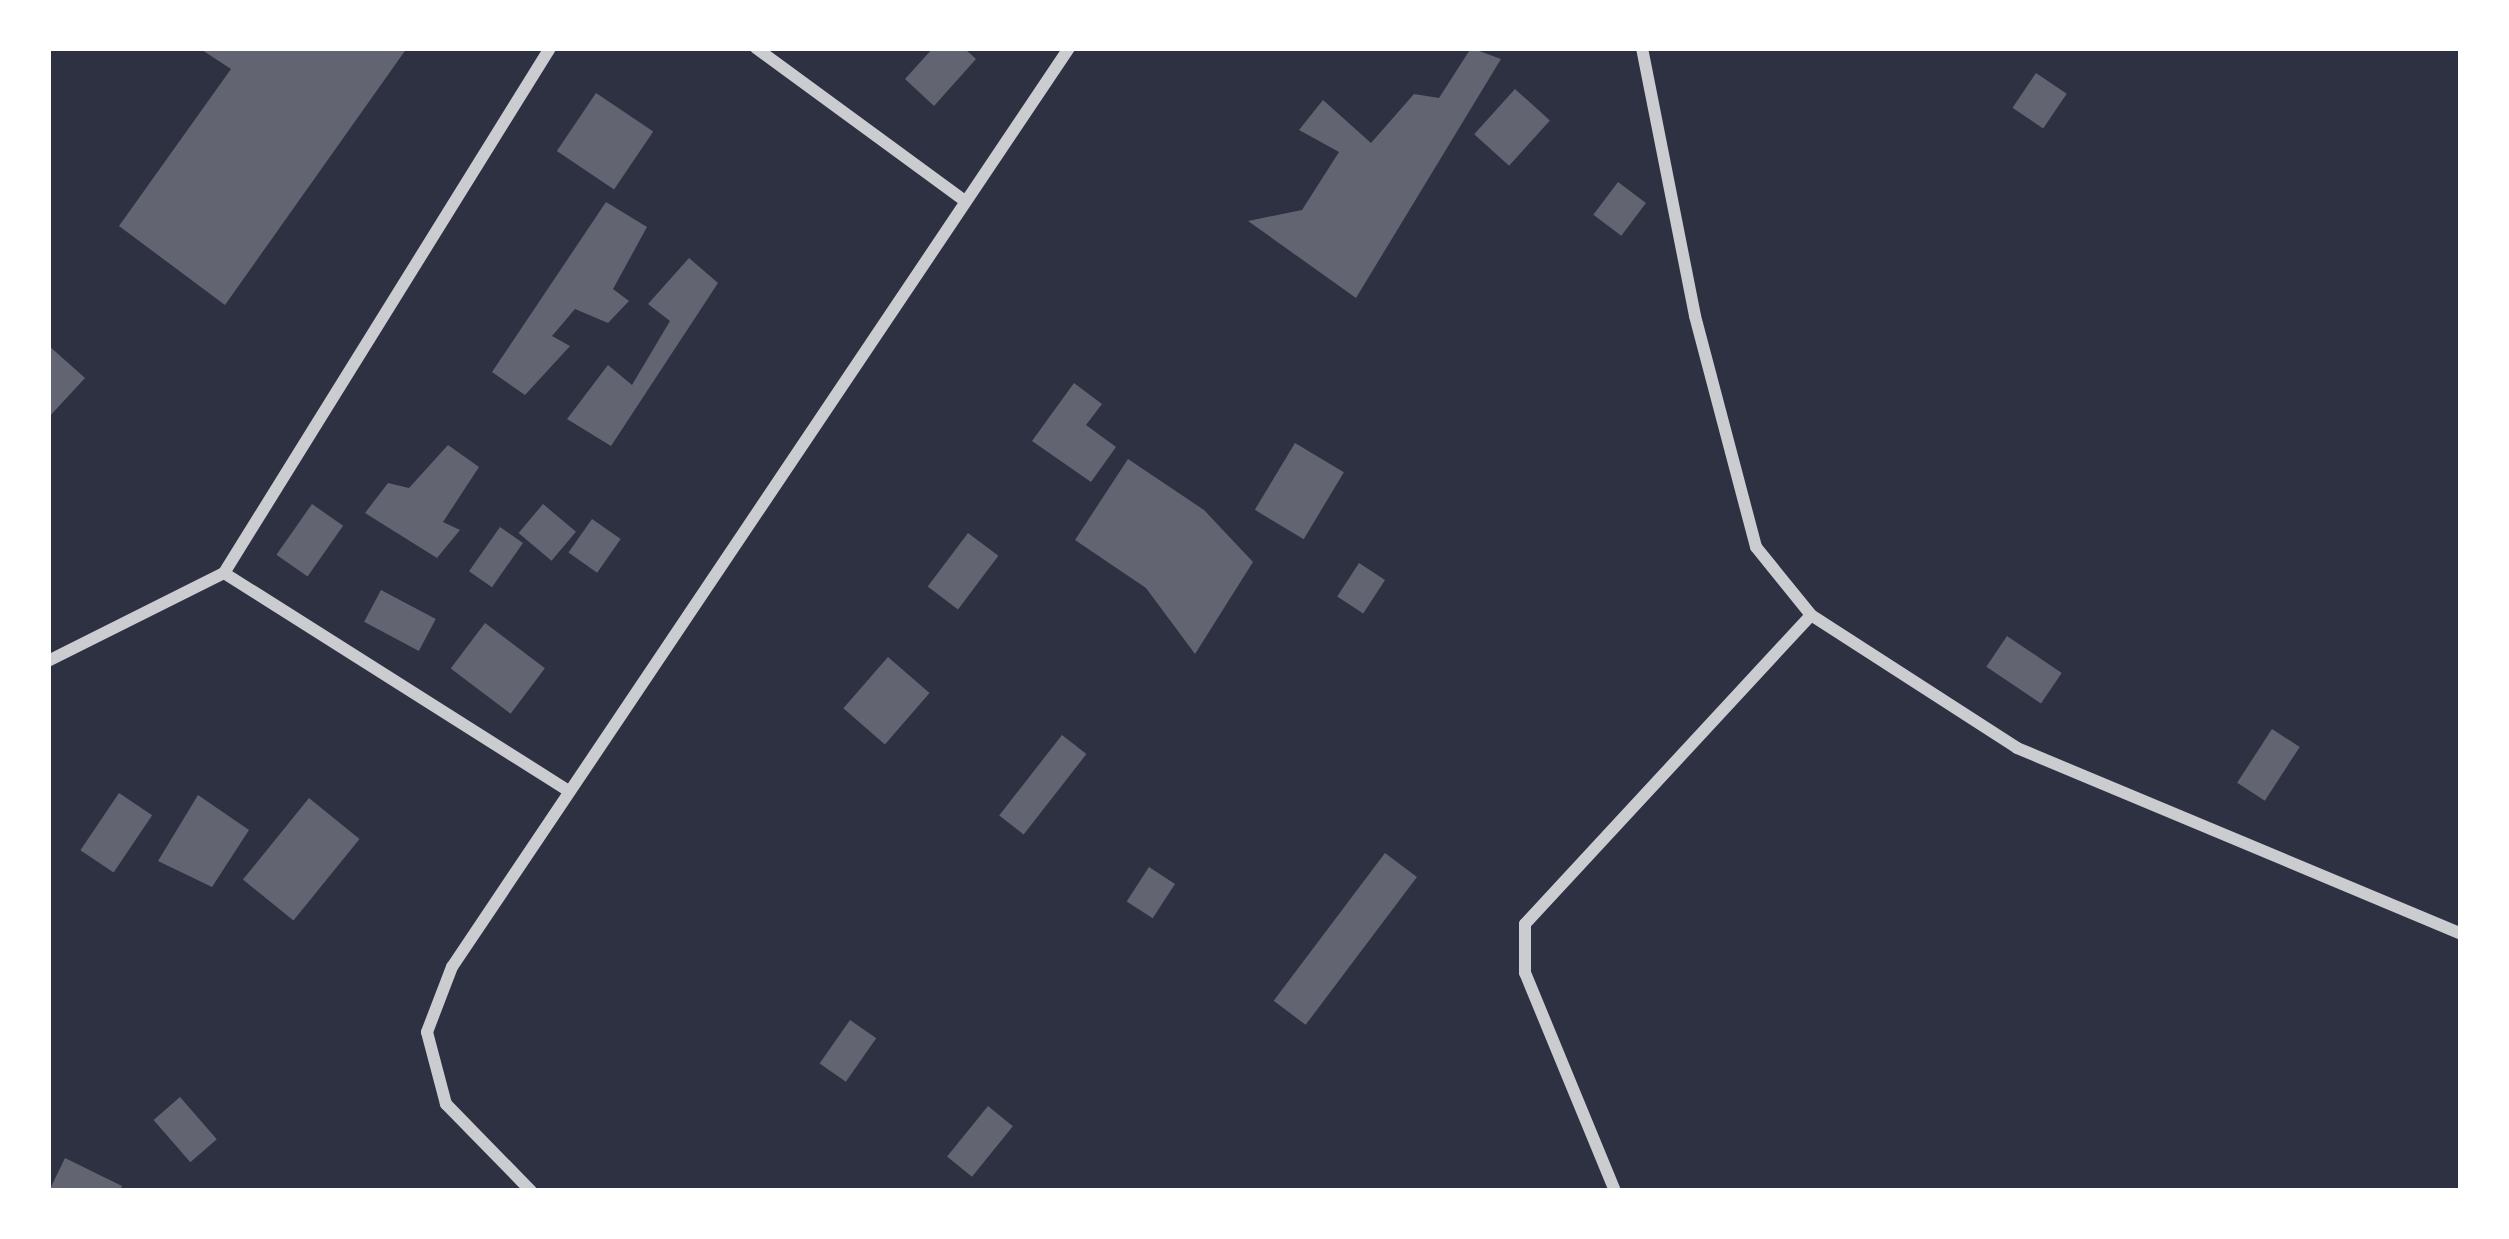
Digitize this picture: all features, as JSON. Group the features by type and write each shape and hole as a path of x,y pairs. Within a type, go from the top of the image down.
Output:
{"street":[{"path":"48,661 224,573 550,48"},
{"path":"756,48 965,201"},
{"path":"531,1191 446,1104 427,1032 452,968 567,790 1069,48"},
{"path":"1642,48 1695,316 1756,547 1811,614 2017,748 2461,934"},
{"path":"224,573 567,790"},
{"path":"1615,1191 1525,973 1525,924 1811,614"}],"building":[{"path":"199,48 407,48 225,305 119,226 231,69"},
{"path":"933,48 964,48 976,59 934,106 905,79"},
{"path":"1471,48 1501,59 1356,298 1248,221 1302,210 1339,152 1299,130 1323,100 1371,143 1414,94 1439,98"},
{"path":"2036,73 2067,94 2043,129 2013,108"},
{"path":"1515,89 1550,120 1509,166 1474,134"},
{"path":"596,93 653,132 614,190 557,151"},
{"path":"1618,182 1646,203 1621,236 1593,215"},
{"path":"606,202 647,227 613,289 629,301 608,323 575,309 552,336 570,346 525,395 492,372"},
{"path":"689,258 718,283 611,446 567,419 608,365 632,385 670,321 648,304"},
{"path":"48,345 85,378 48,418"},
{"path":"1074,383 1102,404 1086,425 1116,447 1091,482 1032,441"},
{"path":"1295,443 1344,472 1304,539 1255,510"},
{"path":"448,445 479,467 443,522 460,530 437,558 365,513 388,483 409,488"},
{"path":"1128,459 1204,510 1253,562 1195,654 1146,588 1075,540"},
{"path":"312,504 343,526 308,577 276,555"},
{"path":"543,504 576,532 552,561 519,533"},
{"path":"592,519 621,539 597,573 568,553"},
{"path":"500,527 523,543 492,587 469,571"},
{"path":"968,533 998,556 958,609 928,587"},
{"path":"1359,563 1385,580 1363,613 1337,597"},
{"path":"381,590 436,619 419,651 364,622"},
{"path":"485,623 545,668 511,714 451,669"},
{"path":"2007,636 2062,673 2041,704 1986,667"},
{"path":"888,657 930,693 885,744 843,708"},
{"path":"2272,729 2300,747 2265,801 2237,783"},
{"path":"1062,735 1086,754 1024,834 999,815"},
{"path":"119,793 152,815 114,873 80,850"},
{"path":"198,795 249,830 212,887 158,861"},
{"path":"309,798 360,839 293,921 243,880"},
{"path":"1385,853 1417,877 1306,1025 1274,1001"},
{"path":"1149,867 1175,884 1153,918 1127,901"},
{"path":"850,1020 876,1038 846,1082 820,1063"},
{"path":"180,1097 217,1139 190,1162 154,1120"},
{"path":"988,1106 1013,1126 972,1177 947,1157"},
{"path":"65,1158 122,1186 120,1191 49,1191"}]}
